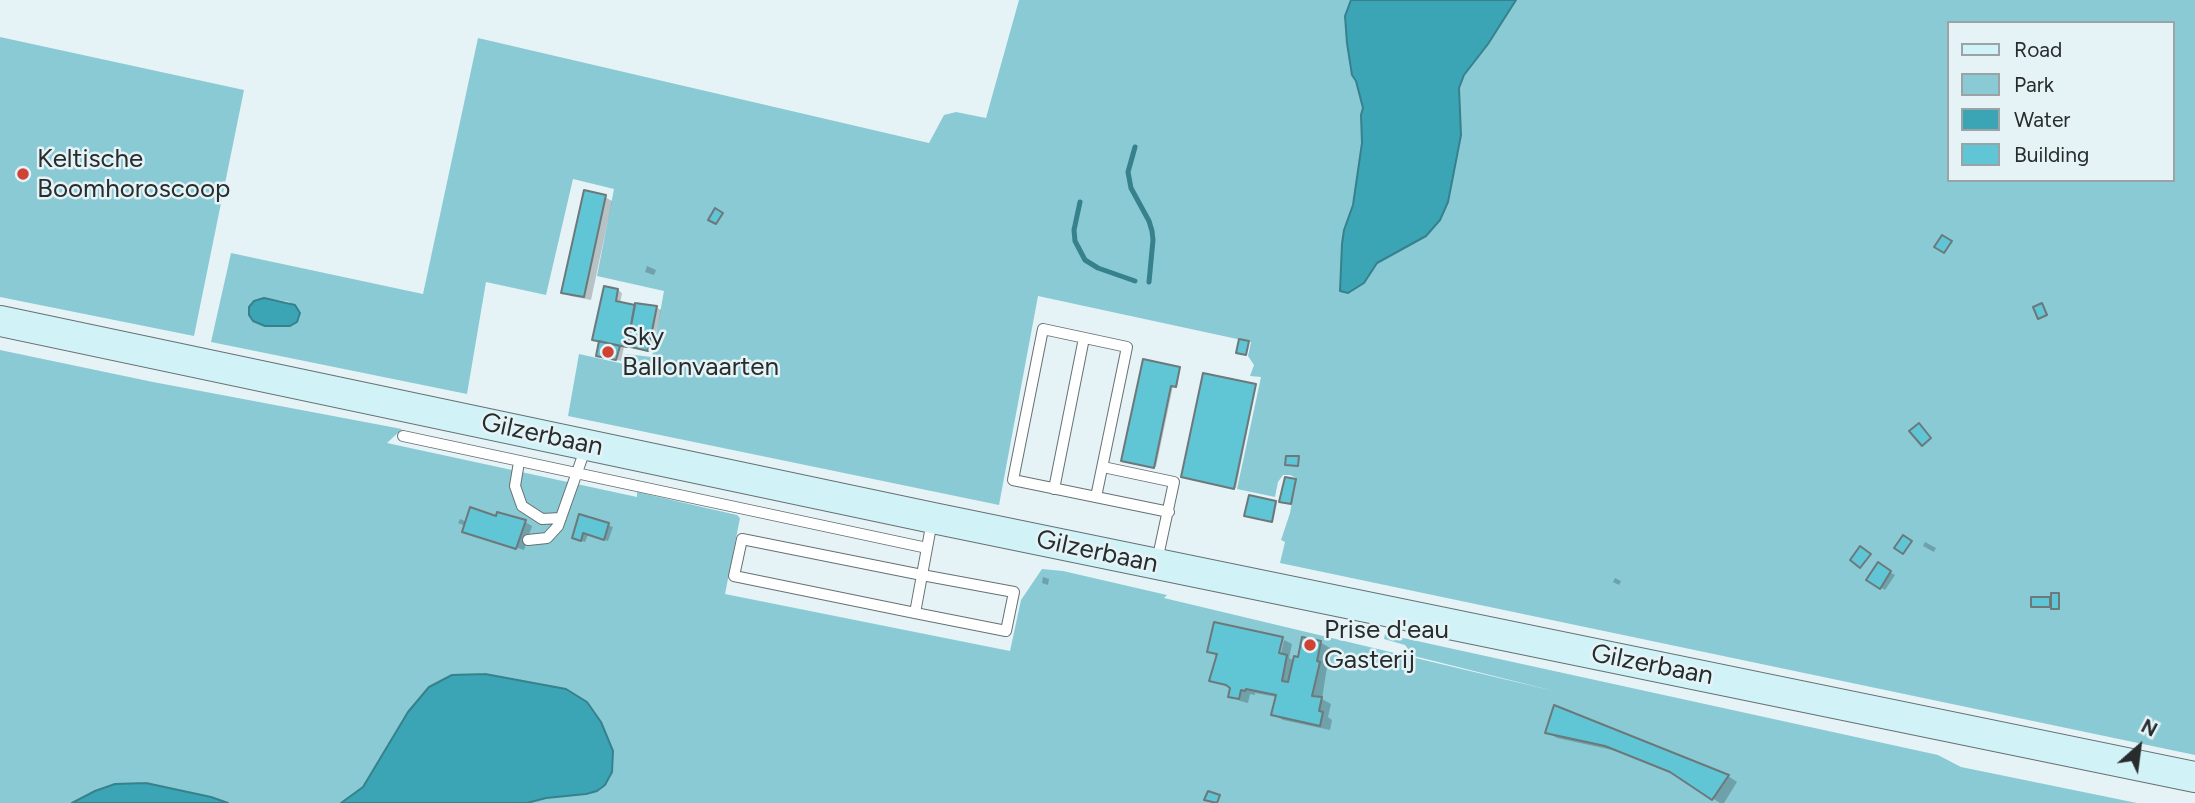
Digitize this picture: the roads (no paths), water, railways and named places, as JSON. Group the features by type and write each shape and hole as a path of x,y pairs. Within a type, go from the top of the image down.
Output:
{"street":[{"name":"Gilzerbaan","path":"0,321 933,518 2195,777"}],"lane":[{"path":"1096,497 1127,347 1043,329 1013,480 1169,512"},
{"path":"1054,489 1084,338"},
{"path":"403,436 927,548"},
{"path":"528,540 542,540 550,536 561,517 587,445"},
{"path":"519,462 515,486 522,506 542,519 561,517"},
{"path":"1103,467 1174,482 1156,564"},
{"path":"915,613 933,518"},
{"path":"742,539 1014,592 1006,631 915,613 734,576 742,539"}],"water":[{"path":"1351,0 1516,0 1464,75 1459,88 1461,135 1448,202 1440,220 1426,236 1377,263 1364,283 1348,293 1340,291 1342,244 1353,205 1362,143 1363,108 1352,75 1347,43 1345,16"},
{"path":"264,298 295,305 300,313 297,322 290,326 265,326 253,321 249,315 249,307 254,301"},
{"path":"485,674 566,689 587,702 601,722 613,751 612,772 605,785 586,794 527,803 341,803 363,787 408,712 429,687 452,675"},
{"path":"146,783 228,803 72,803 115,784"}],"waterway":[{"path":"1135,147 1128,172 1131,188 1152,231 1149,282"},
{"path":"1080,202 1074,230 1075,241 1085,260 1098,268 1135,281"}],"place":[{"name":"Keltische Boomhoroscoop","path":"23,174"},
{"name":"Sky Ballonvaarten","path":"608,352"},
{"name":"Prise d'eau Gasterij","path":"1310,645"}]}
